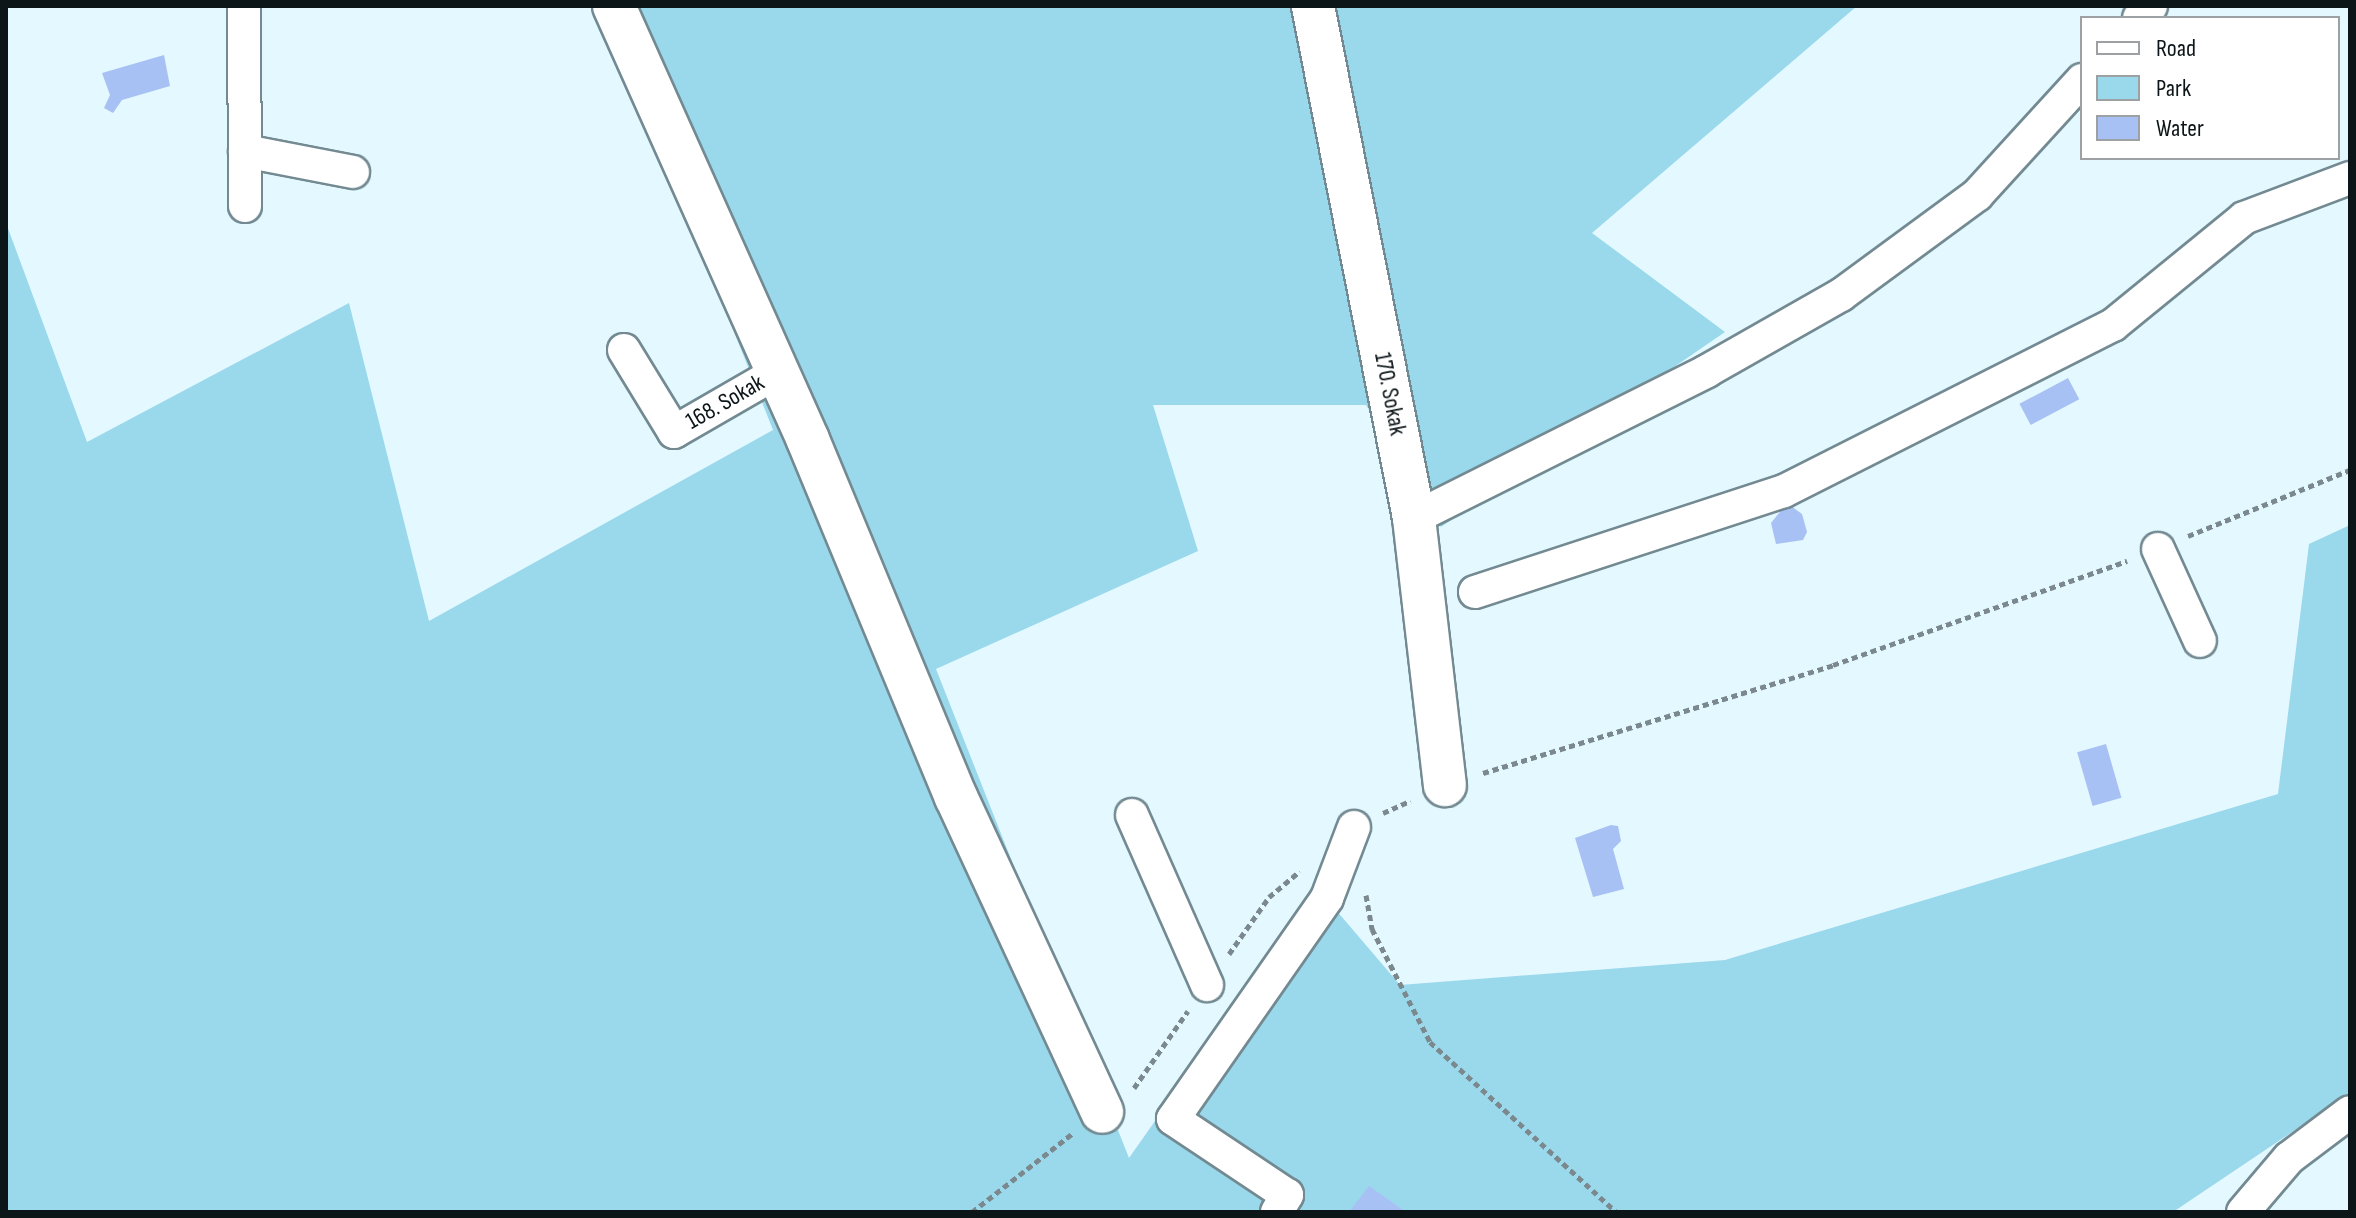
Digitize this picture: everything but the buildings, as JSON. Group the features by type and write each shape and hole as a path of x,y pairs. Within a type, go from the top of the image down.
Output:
{"street":[{"path":"244,6 245,206"},
{"path":"614,6 778,372 956,797 1102,1112"},
{"name":"170. Sokak","path":"1313,6 1414,518 1445,785"},
{"path":"1414,518 1707,371 1841,295 1977,195 2080,82"},
{"path":"245,151 353,172"},
{"path":"1475,592 1784,491 2113,325 2244,218 2350,178"},
{"name":"168. Sokak","path":"624,350 674,432 778,372"},
{"path":"2158,549 2200,641"},
{"path":"1132,815 1207,985"},
{"path":"1277,1212 1287,1195 1173,1119 1327,898 1354,827"},
{"path":"2243,1212 2289,1158 2350,1112"}],"path":[{"path":"1354,827 1445,785 1833,665 2158,549 2350,470"},
{"path":"972,1212 1138,1085 1269,897 1305,867"},
{"path":"1364,885 1372,929 1430,1042 1616,1212"}],"green space":[{"path":"605,6 1857,6 1592,233 1725,332 1441,527 1366,405 1153,405 1198,551 936,669 1129,1158 1318,889 1400,985 1725,960 2278,794 2309,544 2350,525 2350,1093 2173,1212 6,1212 6,223 87,442 349,303 429,621 773,430"}],"water":[{"path":"164,55 170,86 122,100 113,113 104,108 110,95 102,73"},
{"path":"2068,378 2079,399 2031,425 2019,404"},
{"path":"1787,503 1802,514 1807,532 1803,540 1776,544 1771,523"},
{"path":"2106,744 2121,798 2093,806 2077,752"},
{"path":"1611,825 1618,826 1621,841 1613,849 1624,889 1593,897 1575,838"},
{"path":"1369,1186 1406,1212 1349,1212"}]}
